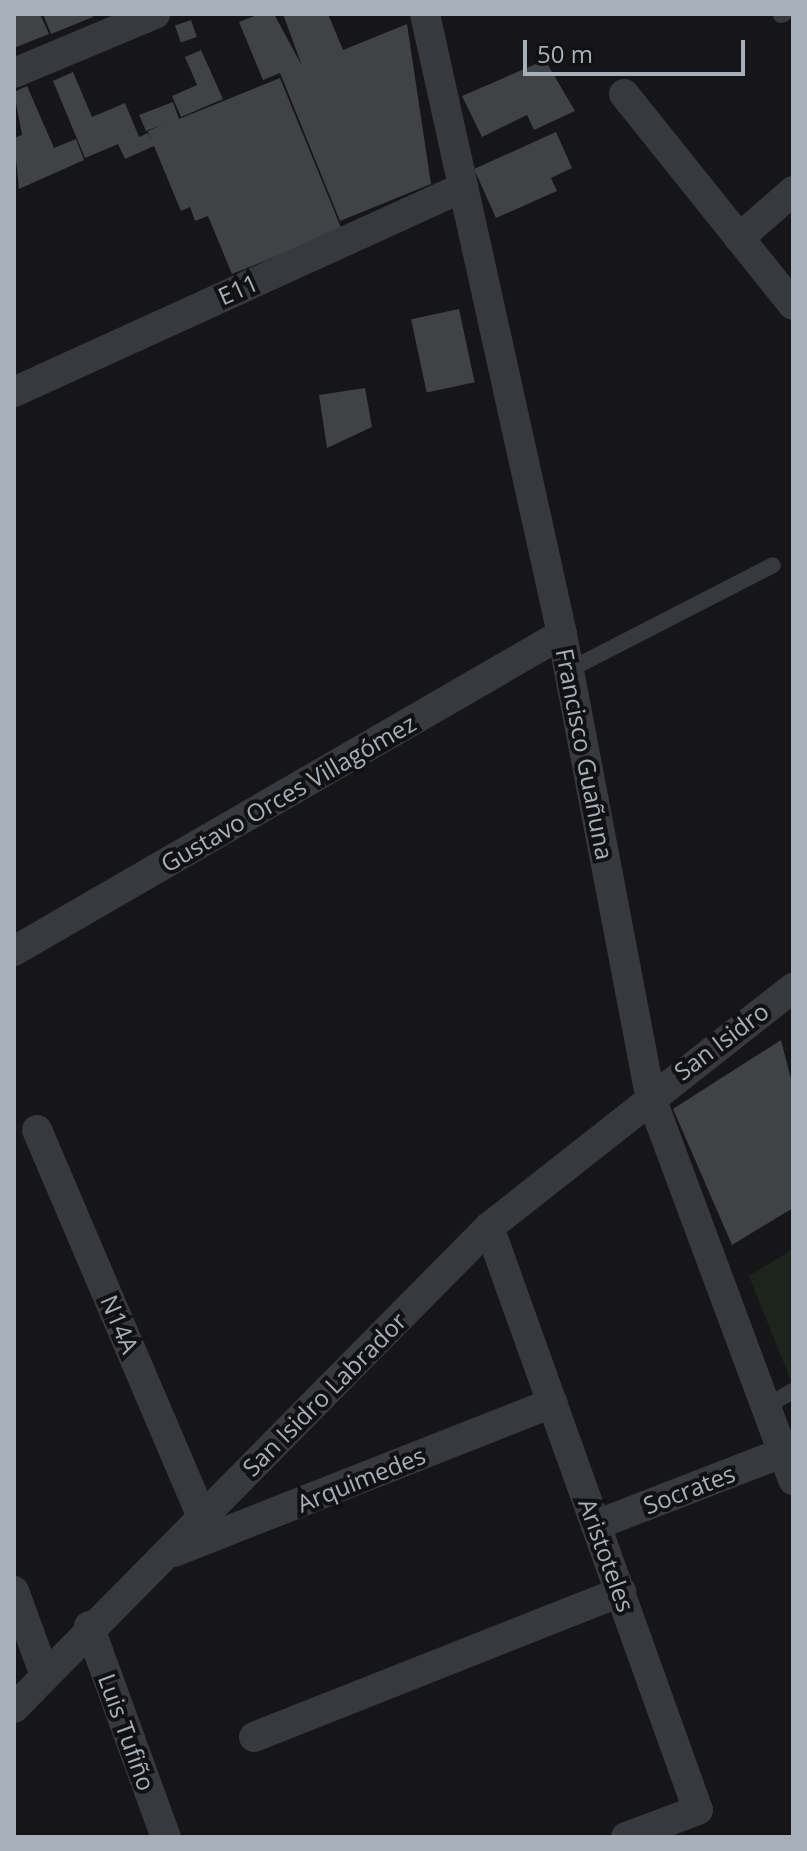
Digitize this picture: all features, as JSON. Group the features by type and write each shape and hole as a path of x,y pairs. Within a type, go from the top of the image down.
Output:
{"street":[{"path":"14,73 155,14"},
{"name":"Francisco Guañuna","path":"433,17 463,187 562,634 650,1095 788,1466"},
{"path":"624,94 793,305"},
{"name":"E11","path":"14,392 463,187"},
{"path":"739,238 793,191"},
{"name":"Gustavo Orces Villagómez","path":"14,951 562,634"},
{"name":"San Isidro","path":"650,1095 793,988"},
{"name":"San Isidro Labrador","path":"14,1708 89,1626 169,1554 489,1227 650,1095"},
{"name":"N14A","path":"37,1130 202,1517"},
{"name":"Aristoteles","path":"489,1227 698,1810 626,1837"},
{"name":"Arquimedes","path":"169,1554 553,1403"},
{"name":"Socrates","path":"596,1525 788,1466"},
{"path":"14,1591 44,1673"},
{"path":"254,1737 621,1592"},
{"name":"Luis Tufiño","path":"89,1626 166,1837"}],"lane":[{"path":"569,670 773,565"},
{"path":"765,1407 793,1391"}],"shaded area":[{"path":"793,1249 793,1386 749,1276"}],"building":[{"path":"14,14 40,14 49,34 14,48"},
{"path":"43,14 92,14 93,17 51,34"},
{"path":"260,14 274,14 302,66 283,14 328,14 343,50 407,24 431,184 340,221 280,73 263,80 239,22"},
{"path":"191,20 197,37 181,43 175,26"},
{"path":"201,50 223,99 181,117 172,96 197,85 185,57"},
{"path":"545,60 575,111 534,130 527,115 482,137 462,96"},
{"path":"73,72 92,117 125,103 139,137 148,133 151,141 148,131 164,124 146,131 139,115 173,102 179,119 280,78 342,230 232,274 208,216 195,221 190,207 181,211 154,146 125,159 118,144 85,158 53,81"},
{"path":"27,86 54,148 76,139 84,160 19,189 14,138 22,135 14,92"},
{"path":"556,132 572,168 551,178 557,191 496,218 474,169"},
{"path":"459,309 475,382 427,393 411,319"},
{"path":"365,388 372,427 327,448 319,395"},
{"path":"781,1040 793,1087 793,1208 732,1245 673,1109"}]}
